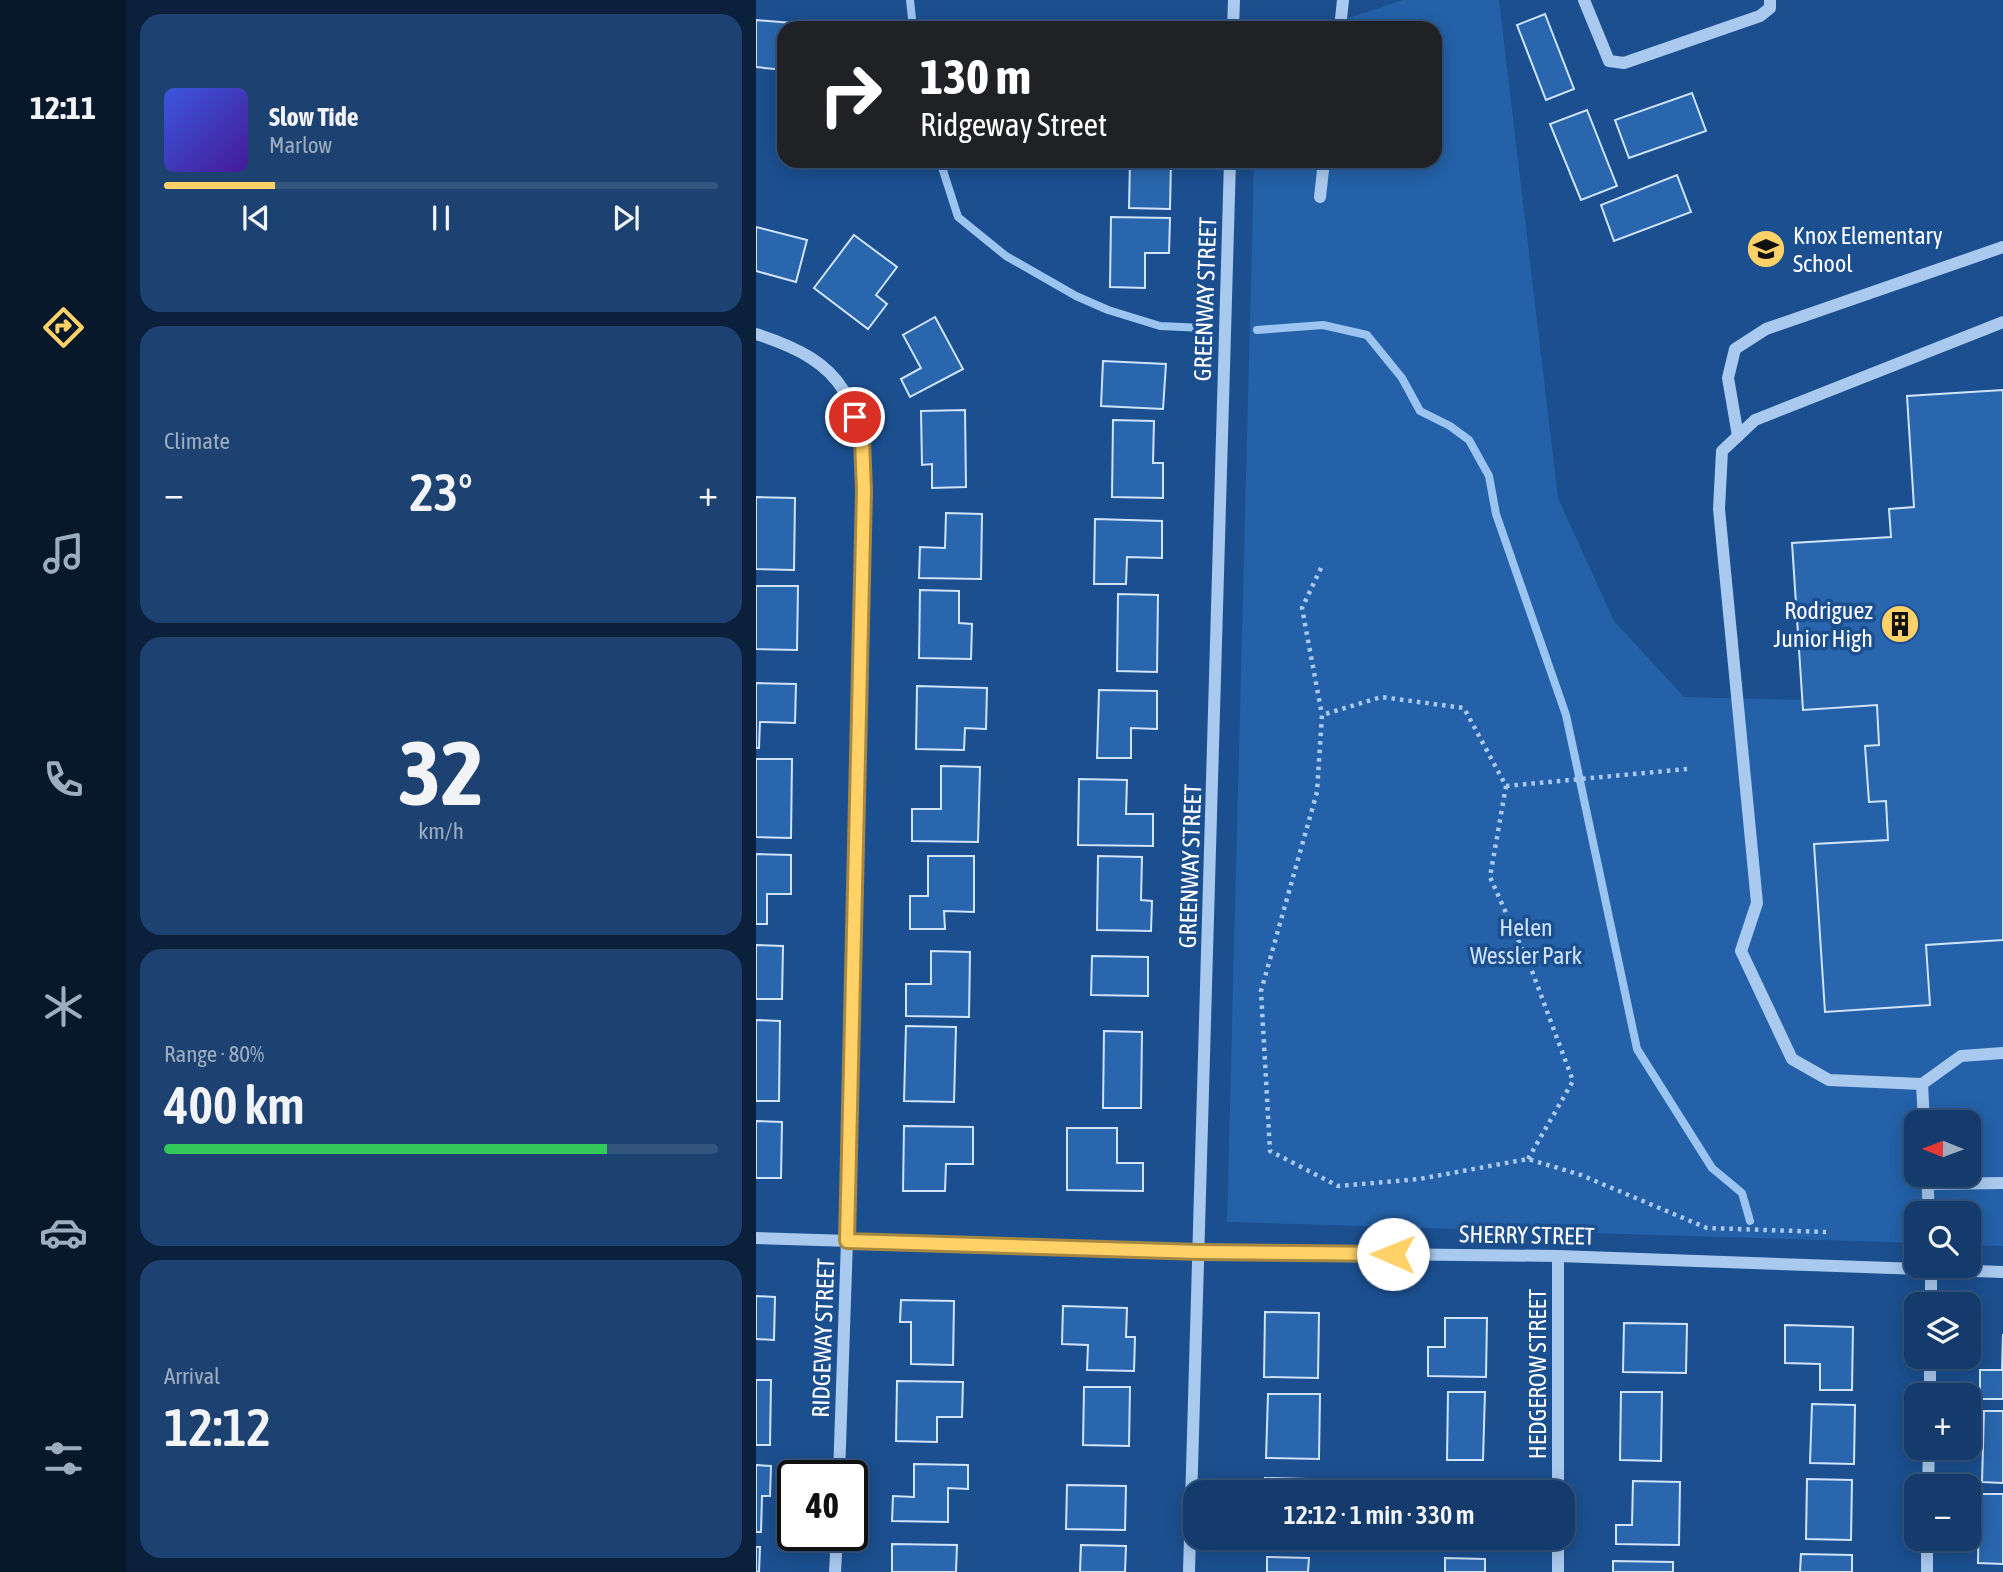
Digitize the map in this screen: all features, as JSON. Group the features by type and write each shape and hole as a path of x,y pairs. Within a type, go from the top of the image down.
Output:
{"street":[{"path":"1233,21 1234,0"},
{"path":"1341,21 1343,0"},
{"path":"1584,0 1609,61 1624,63 1760,16 1770,8 1770,0"},
{"name":"GREENWAY STREET","path":"1189,1572 1230,168"},
{"path":"1320,197 1323,168"},
{"path":"1738,436 1728,379 1735,349 1766,329 2003,247"},
{"path":"2003,322 1755,420 1722,451 1718,509 1757,903 1741,951 1792,1059 1829,1080 1922,1084 1961,1056 2003,1053"},
{"name":"RIDGEWAY STREET","path":"756,334 780,342 832,372 848,394 862,440 864,491 840,1460"},
{"path":"1922,1084 1923,1110"},
{"path":"1981,1182 2003,1183"},
{"name":"SHERRY STREET","path":"756,1238 1200,1252 1558,1256 1904,1266"},
{"name":"HEDGEROW STREET","path":"1558,1256 1558,1480"},
{"name":"SHERRY STREET","path":"1981,1270 2003,1272"},
{"path":"1558,1550 1558,1572"},
{"path":"835,1572 836,1551"},
{"path":"1927,1551 1927,1572"}],"path":[{"path":"1321,568 1302,608 1322,715 1317,792 1261,992 1270,1151 1338,1186 1419,1178 1528,1158 1581,1175 1707,1228 1826,1232"},
{"path":"1322,715 1381,697 1464,708 1506,786 1490,877 1532,971 1573,1081 1528,1158"},
{"path":"1506,786 1687,769"}],"green space":[{"name":"Helen Wessler Park","path":"1403,0 1499,0 1558,498 1614,621 1684,697 2003,705 2003,1246 1981,1245 1981,1201 1904,1201 1904,1243 1227,1222 1254,168 1442,168 1442,21 1340,21"}],"building":[{"path":"1545,14 1574,89 1546,100 1517,25"},
{"path":"756,20 777,22 777,69 756,67"},
{"path":"1692,93 1706,131 1629,158 1615,120"},
{"path":"1587,110 1617,186 1581,200 1550,124"},
{"path":"1130,168 1171,168 1170,209 1129,208"},
{"path":"1677,175 1691,212 1614,241 1601,205"},
{"path":"1111,217 1170,218 1169,253 1145,253 1145,288 1110,287"},
{"path":"756,227 807,240 796,282 756,271"},
{"path":"854,235 897,267 876,295 887,304 868,329 814,288"},
{"path":"935,317 963,369 910,397 901,379 921,368 903,335"},
{"path":"1103,361 1166,364 1163,409 1101,406"},
{"name":"Rodriguez Junior High","path":"2003,390 2003,940 1926,945 1930,1005 1825,1012 1814,844 1888,840 1886,801 1869,802 1865,746 1879,745 1877,705 1803,710 1792,543 1891,537 1889,509 1914,507 1907,396"},
{"path":"965,410 966,487 932,488 932,464 922,465 921,411"},
{"path":"1113,420 1154,421 1153,463 1163,463 1163,498 1112,497"},
{"path":"756,497 795,498 794,570 756,569"},
{"path":"946,513 982,514 981,579 919,578 920,547 945,548"},
{"path":"1095,519 1162,521 1162,558 1127,557 1126,584 1094,584"},
{"path":"756,586 798,586 797,650 756,649"},
{"path":"920,590 959,591 959,623 972,624 971,659 919,658"},
{"path":"1118,594 1158,595 1157,672 1117,671"},
{"path":"756,683 796,684 795,723 760,722 759,748 756,748"},
{"path":"917,686 987,688 986,729 965,728 964,750 916,749"},
{"path":"1099,690 1157,691 1157,729 1131,728 1131,758 1097,758"},
{"path":"756,759 792,759 791,838 756,837"},
{"path":"941,766 980,767 978,842 912,841 912,809 941,809"},
{"path":"1079,779 1127,780 1126,814 1153,814 1153,846 1078,845"},
{"path":"756,854 791,855 791,894 767,894 767,924 756,924"},
{"path":"928,856 974,856 974,912 944,911 945,929 910,929 910,896 928,896"},
{"path":"1098,856 1142,857 1141,900 1152,901 1151,931 1097,930"},
{"path":"756,945 783,946 782,999 756,999"},
{"path":"931,951 970,952 969,1017 906,1016 906,984 931,984"},
{"path":"1092,956 1148,957 1148,996 1091,995"},
{"path":"756,1020 780,1021 779,1101 756,1101"},
{"path":"906,1026 956,1027 954,1102 904,1101"},
{"path":"1104,1031 1142,1032 1141,1108 1103,1108"},
{"path":"756,1121 782,1122 781,1178 756,1178"},
{"path":"904,1126 973,1127 973,1164 946,1164 945,1191 903,1191"},
{"path":"1067,1128 1117,1128 1117,1163 1143,1163 1143,1191 1067,1190"},
{"path":"756,1296 775,1297 774,1340 756,1339"},
{"path":"901,1300 954,1301 953,1365 911,1364 911,1322 900,1322"},
{"path":"1063,1306 1127,1308 1126,1337 1135,1337 1134,1371 1087,1370 1088,1345 1062,1344"},
{"path":"1265,1312 1319,1313 1318,1378 1264,1377"},
{"path":"1445,1318 1487,1318 1486,1377 1428,1376 1428,1347 1445,1347"},
{"path":"1624,1323 1687,1324 1686,1373 1623,1372"},
{"path":"1785,1325 1853,1327 1852,1390 1820,1390 1820,1364 1785,1363"},
{"path":"2003,1334 2003,1399 1981,1399 1980,1370 2002,1370"},
{"path":"756,1380 771,1380 770,1445 756,1445"},
{"path":"897,1381 963,1382 962,1417 937,1417 937,1442 896,1441"},
{"path":"1084,1387 1130,1387 1129,1446 1083,1445"},
{"path":"1448,1392 1485,1392 1483,1460 1447,1460"},
{"path":"1621,1392 1662,1392 1661,1461 1620,1460"},
{"path":"1268,1394 1320,1394 1319,1459 1266,1458"},
{"path":"1812,1404 1855,1405 1854,1464 1810,1463"},
{"path":"1984,1411 2003,1411 2003,1483 1982,1482"},
{"path":"914,1464 968,1465 968,1489 948,1488 948,1522 892,1521 893,1496 914,1497"},
{"path":"756,1465 771,1466 770,1496 762,1496 761,1532 756,1532"},
{"path":"1265,1478 1306,1479 1306,1480"},
{"path":"1807,1479 1852,1480 1851,1540 1806,1539"},
{"path":"1633,1481 1680,1482 1679,1545 1616,1544 1616,1525 1632,1525"},
{"path":"1067,1485 1126,1486 1125,1530 1066,1529"},
{"path":"1981,1494 2003,1494 2003,1564 1978,1563 1978,1551 1981,1551"},
{"path":"892,1544 957,1545 956,1572 892,1572"},
{"path":"1081,1545 1126,1546 1125,1572 1080,1572"},
{"path":"756,1547 760,1547 759,1572 756,1572"},
{"path":"1801,1554 1852,1555 1852,1572 1800,1572"},
{"path":"1267,1557 1309,1558 1308,1572 1267,1572"},
{"path":"1445,1558 1485,1559 1485,1572 1445,1572"},
{"path":"1613,1561 1673,1562 1673,1572 1613,1572"}],"waterway":[{"path":"910,0 912,21"},
{"path":"942,168 958,217 1006,256 1076,296 1108,310 1160,326 1204,328"},
{"path":"1257,330 1323,325 1367,335 1402,378 1420,411 1450,426 1469,440 1489,476 1496,514 1566,715 1637,1049 1712,1168 1742,1193 1750,1221"}],"place":[{"name":"Knox Elementary School","path":"1766,249"},
{"name":"Rodriguez Junior High","path":"1900,624"}],"route":[{"path":"855,417 862,440 864,491 847,1241 1200,1252 1393,1254"}]}
